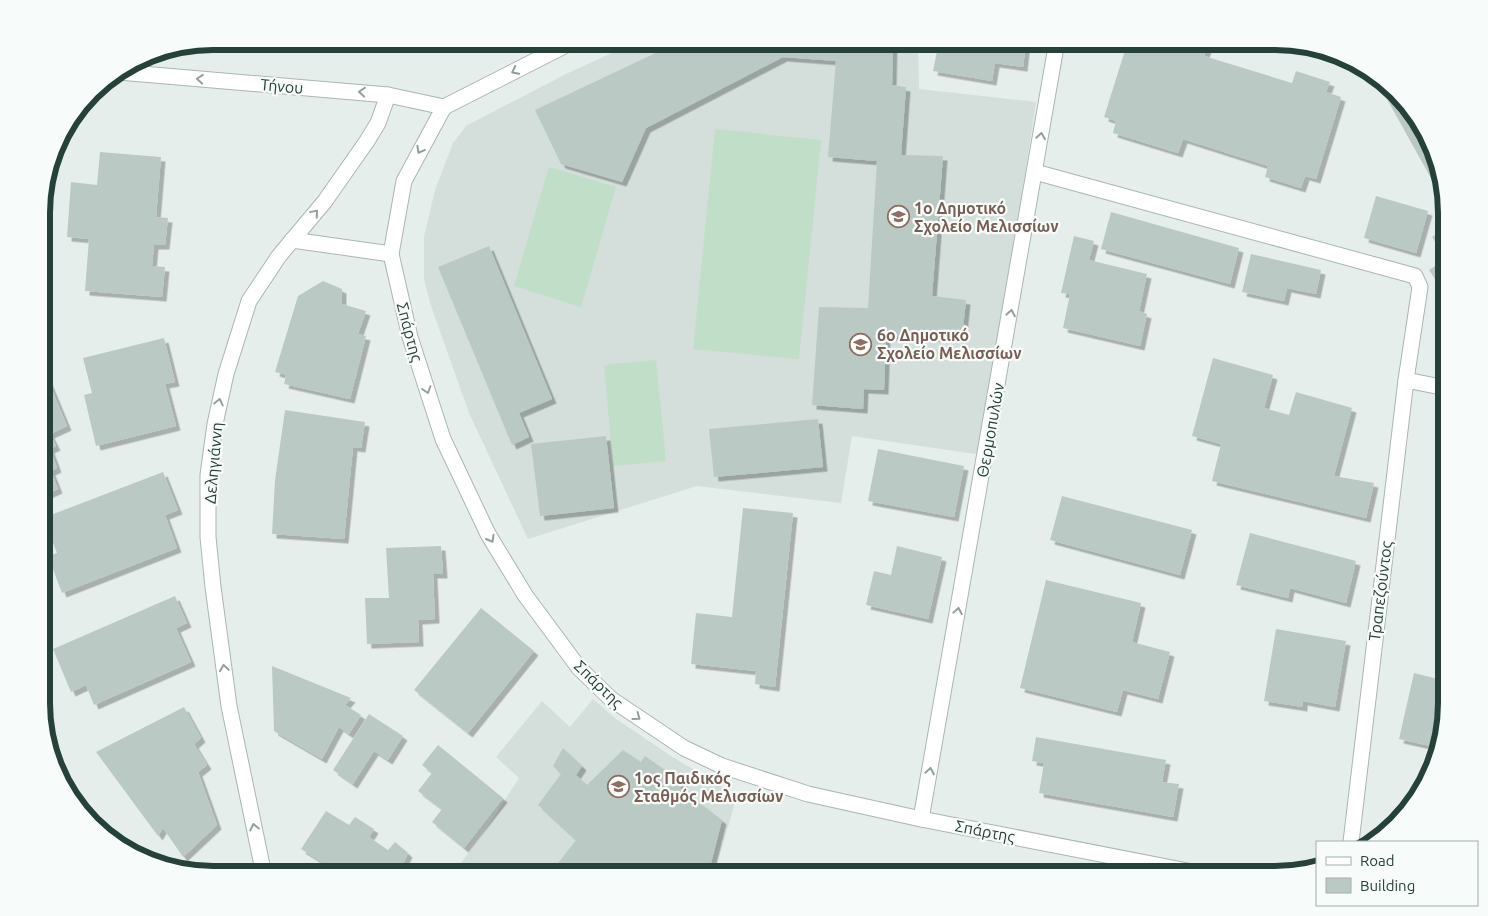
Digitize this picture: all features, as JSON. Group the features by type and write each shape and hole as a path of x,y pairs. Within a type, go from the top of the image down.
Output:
{"street":[{"path":"444,107 556,50"},
{"name":"Θερμοπυλών","path":"921,819 1055,50"},
{"name":"Τήνου","path":"130,73 388,95 444,107"},
{"name":"Δεληγιάννη","path":"262,866 229,706 212,588 208,537 208,475 215,424 226,374 249,302 292,240 325,201 367,141 378,123 388,95"},
{"name":"Σπάρτης","path":"444,107 404,181 391,254 410,337 443,438 492,542 525,595 579,668 612,699 645,723 684,748 722,766 808,794 921,819 1162,866"},
{"name":"Τραπεζούντος","path":"1035,172 1415,276 1420,287 1406,380 1351,841"},
{"path":"292,240 391,254"},
{"path":"1406,380 1438,386"}],"shaded area":[{"path":"618,50 918,50 919,89 1036,102 982,455 852,436 841,503 697,486 528,539 469,413 431,306 424,279 424,237 435,190 453,143 466,126 566,74"},
{"name":"1ος Παιδικός Σταθμός Μελισσίων","path":"593,699 615,718 671,756 737,796 717,866 463,866 460,864 481,837 519,778 496,757 542,701 570,727"}],"green space":[{"path":"715,129 821,140 799,359 693,349"},
{"path":"549,167 616,187 581,307 514,286"},
{"path":"656,360 666,461 613,466 604,365"}],"building":[{"path":"662,50 893,50 892,85 906,87 901,155 943,156 932,296 966,300 962,338 886,336 884,390 864,389 863,409 812,405 819,307 868,308 877,161 828,157 836,61 783,57 646,128 622,182 561,164 535,110"},
{"path":"937,50 1025,50 1023,67 995,63 992,81 933,71"},
{"path":"1125,50 1206,50 1204,56 1292,83 1296,71 1330,82 1326,92 1341,97 1316,179 1305,176 1301,188 1265,177 1268,166 1183,139 1178,153 1113,133 1116,121 1104,117"},
{"path":"1383,92 1404,114 1416,132 1429,161 1436,187"},
{"path":"100,152 161,157 156,217 168,218 165,245 154,245 152,266 165,267 162,297 85,291 89,239 67,237 71,182 97,185"},
{"path":"1376,196 1428,211 1416,253 1364,238"},
{"path":"1111,212 1239,248 1230,284 1101,249"},
{"path":"1438,233 1438,246 1432,237"},
{"path":"1074,236 1094,241 1089,260 1147,274 1139,311 1147,314 1140,346 1063,328 1070,294 1061,293"},
{"path":"489,246 552,399 519,413 529,437 512,445 438,267"},
{"path":"1251,254 1321,270 1316,294 1287,288 1284,301 1242,292"},
{"path":"1438,264 1438,284 1429,270"},
{"path":"323,281 342,289 342,304 366,311 358,334 366,336 350,399 284,384 286,375 275,372 298,296"},
{"path":"164,338 175,382 165,384 176,426 96,446 84,395 92,393 83,358"},
{"path":"1213,358 1273,375 1264,408 1289,415 1296,392 1352,408 1334,476 1374,483 1366,518 1212,481 1221,444 1192,436"},
{"path":"50,385 67,426 50,434"},
{"path":"285,410 365,422 361,448 353,447 344,539 272,534 275,480"},
{"path":"818,419 823,467 714,477 709,429"},
{"path":"50,434 56,446 50,449"},
{"path":"606,436 614,508 540,516 531,444"},
{"path":"50,449 57,468 51,471 58,489 50,493"},
{"path":"878,449 964,466 954,517 868,501"},
{"path":"163,472 178,510 165,515 177,548 62,593 50,561 50,555 57,553 50,536 50,515"},
{"path":"1062,496 1192,530 1180,575 1050,540"},
{"path":"743,508 793,513 775,687 755,684 756,671 691,664 696,613 732,617"},
{"path":"1250,533 1356,561 1346,603 1290,588 1288,598 1236,585"},
{"path":"441,546 443,574 433,574 435,619 418,620 419,642 367,644 365,598 389,598 386,548"},
{"path":"897,546 942,557 928,619 866,605 874,571 891,575"},
{"path":"1046,580 1141,603 1132,642 1170,652 1158,699 1123,690 1117,712 1020,688"},
{"path":"175,596 187,623 176,628 191,662 94,705 86,685 71,692 53,649"},
{"path":"481,608 534,651 468,733 414,690"},
{"path":"1276,629 1346,641 1335,707 1303,701 1303,707 1264,701"},
{"path":"272,666 351,698 345,705 361,715 349,734 339,727 322,759 274,731"},
{"path":"1414,673 1438,679 1438,713 1432,746 1399,739"},
{"path":"184,707 201,738 194,744 207,765 198,772 217,825 183,857 163,828 158,836 96,752"},
{"path":"369,714 403,736 388,760 374,751 353,784 333,770"},
{"path":"1036,737 1166,760 1162,782 1179,784 1173,817 1039,793 1044,763 1032,761"},
{"path":"438,745 503,798 464,848 432,822 442,809 418,791 432,773 422,765"},
{"path":"563,748 582,766 576,775 587,785 623,750 641,762 645,756 684,783 680,788 722,820 710,866 556,866 576,840 538,805 561,774 553,766"},
{"path":"326,811 349,825 355,817 374,829 369,837 388,850 395,842 408,853 402,866 328,866 301,849"}],"place":[{"name":"1ο Δημοτικό Σχολείο Μελισσίων","path":"898,217"},
{"name":"6ο Δημοτικό Σχολείο Μελισσίων","path":"861,344"},
{"name":"1ος Παιδικός Σταθμός Μελισσίων","path":"618,787"}]}
